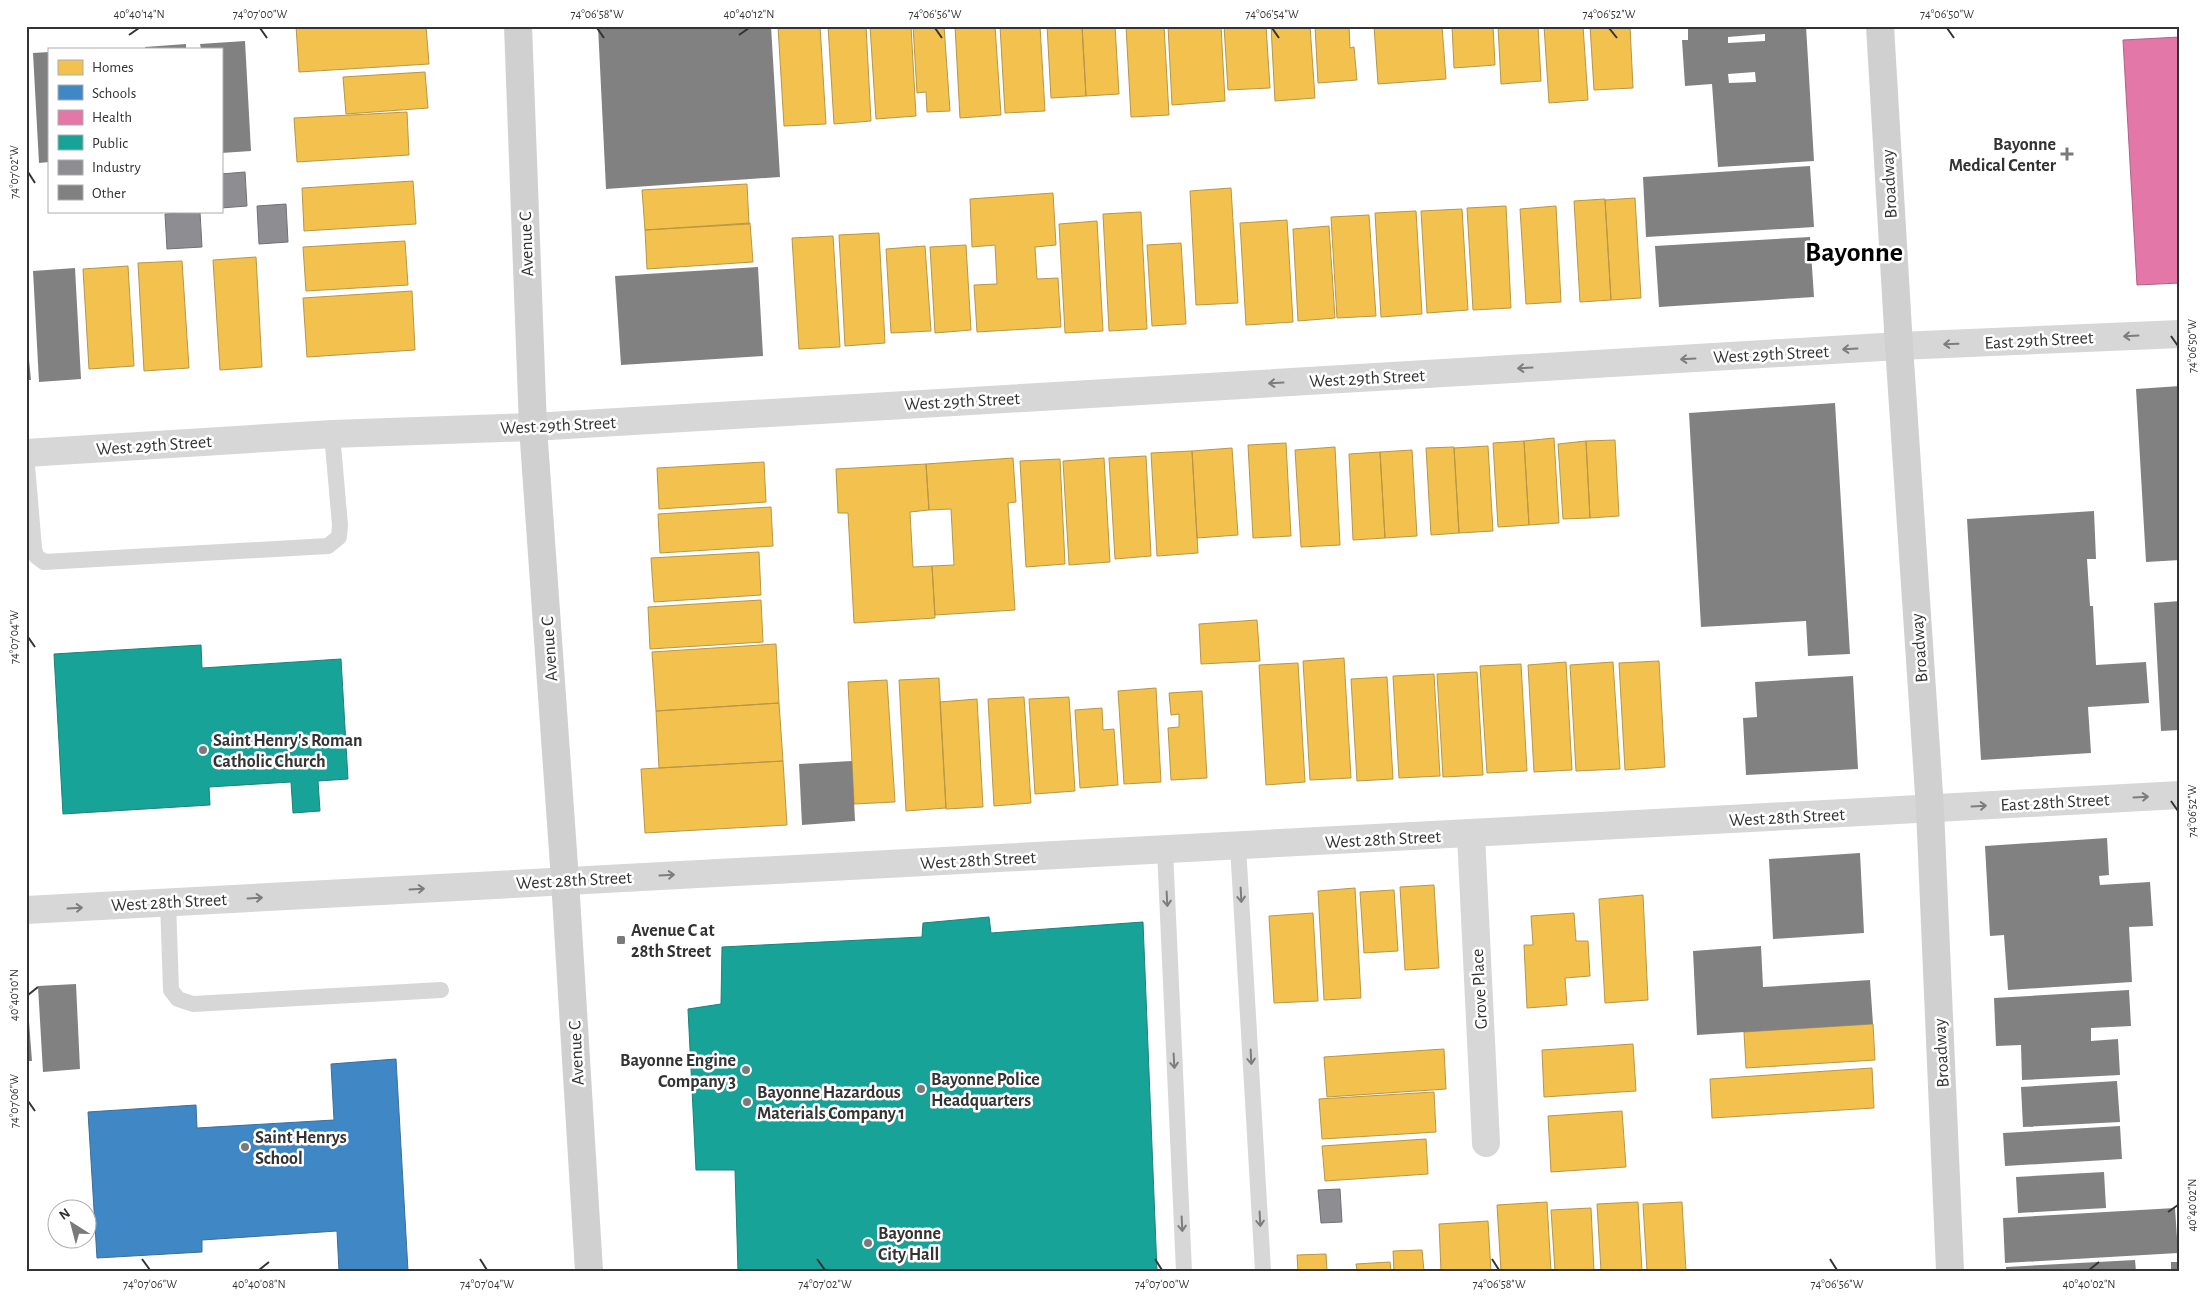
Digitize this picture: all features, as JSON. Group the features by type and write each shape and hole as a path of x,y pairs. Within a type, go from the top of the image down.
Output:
{"street":[{"name":"Avenue C","path":"518,26 533,427 565,880 589,1271"},
{"name":"Broadway","path":"1880,26 1898,346 1930,809 1950,1271"},
{"name":"East 29th Street","path":"1898,346 2180,334"},
{"name":"West 29th Street","path":"26,453 332,434 533,427 1898,346"},
{"name":"East 28th Street","path":"1930,809 2180,795"},
{"name":"West 28th Street","path":"26,910 565,880 1472,835 1930,809"},
{"name":"Grove Place","path":"1472,835 1486,1143"}],"lane":[{"path":"26,453 34,548 36,556 44,562 328,546 339,537 340,526 332,434"},
{"path":"1238,846 1263,1271"},
{"path":"1164,850 1184,1271"},
{"path":"168,902 171,990 178,1000 193,1004 442,990"}],"building: Homes":[{"path":"296,26 426,26 429,64 299,72"},
{"path":"778,26 820,26 826,124 784,126"},
{"path":"828,26 866,26 871,121 834,124"},
{"path":"870,26 911,26 916,116 876,119"},
{"path":"913,26 944,26 950,111 927,112 926,92 917,93"},
{"path":"955,26 995,26 1001,115 960,118"},
{"path":"1000,26 1040,26 1045,111 1005,113"},
{"path":"1047,26 1082,26 1086,96 1051,98"},
{"path":"1082,26 1115,26 1119,94 1086,96"},
{"path":"1126,26 1164,26 1169,115 1131,117"},
{"path":"1168,26 1221,26 1225,101 1172,105"},
{"path":"1224,26 1266,26 1270,88 1228,90"},
{"path":"1271,26 1310,26 1315,98 1275,101"},
{"path":"1315,26 1349,26 1350,48 1354,47 1357,80 1318,83"},
{"path":"1374,26 1442,26 1446,79 1378,84"},
{"path":"1452,26 1493,26 1495,65 1454,68"},
{"path":"1498,26 1538,26 1541,81 1501,84"},
{"path":"1544,26 1583,26 1588,100 1549,103"},
{"path":"1590,26 1630,26 1633,88 1594,90"},
{"path":"425,72 428,108 346,114 343,77"},
{"path":"407,112 409,155 297,162 294,118"},
{"path":"413,181 416,224 304,231 302,188"},
{"path":"747,184 749,224 645,230 642,190"},
{"path":"1231,188 1238,303 1196,305 1190,191"},
{"path":"1053,193 1056,245 1035,247 1037,279 1058,278 1061,327 977,332 974,285 997,284 995,245 972,247 970,199"},
{"path":"1635,198 1641,298 1611,300 1605,200"},
{"path":"1605,199 1611,300 1580,302 1574,201"},
{"path":"1506,206 1511,308 1473,310 1467,208"},
{"path":"1556,206 1561,302 1526,304 1520,209"},
{"path":"1462,209 1468,310 1427,313 1421,211"},
{"path":"1416,211 1422,314 1381,317 1375,213"},
{"path":"1141,212 1147,329 1109,331 1103,214"},
{"path":"1369,215 1376,316 1337,318 1331,217"},
{"path":"1287,220 1293,322 1246,325 1240,223"},
{"path":"1097,221 1103,331 1065,333 1059,224"},
{"path":"750,223 753,262 647,269 645,230"},
{"path":"1329,226 1335,318 1298,321 1293,229"},
{"path":"879,233 885,343 845,346 839,235"},
{"path":"833,236 840,347 799,349 792,238"},
{"path":"405,241 408,285 306,291 303,247"},
{"path":"1181,243 1186,324 1152,326 1147,245"},
{"path":"966,245 971,330 935,333 930,247"},
{"path":"925,246 931,331 891,333 886,249"},
{"path":"256,257 262,367 220,370 213,260"},
{"path":"182,261 189,368 144,371 138,263"},
{"path":"128,266 134,366 89,369 83,269"},
{"path":"412,291 415,350 307,357 303,298"},
{"path":"1554,438 1559,523 1529,525 1524,441"},
{"path":"1615,440 1619,516 1590,518 1586,441"},
{"path":"1524,441 1529,525 1498,527 1493,443"},
{"path":"1586,441 1590,518 1563,519 1558,444"},
{"path":"1286,443 1291,536 1253,538 1248,445"},
{"path":"1488,446 1493,531 1459,533 1454,448"},
{"path":"1335,447 1340,545 1301,547 1295,450"},
{"path":"1454,447 1459,533 1431,535 1426,448"},
{"path":"1232,448 1238,535 1197,538 1192,451"},
{"path":"1412,450 1417,536 1385,538 1380,452"},
{"path":"1192,451 1198,553 1157,556 1151,453"},
{"path":"1380,452 1385,538 1353,540 1349,454"},
{"path":"1146,456 1151,556 1115,559 1109,458"},
{"path":"1013,458 1016,502 1008,503 1015,610 935,615 932,566 954,565 951,509 929,510 926,464"},
{"path":"1104,458 1110,562 1069,565 1063,461"},
{"path":"1060,459 1065,564 1026,567 1020,461"},
{"path":"764,462 766,502 659,509 657,468"},
{"path":"926,464 929,510 910,512 913,567 932,566 935,618 854,623 848,513 838,513 836,469"},
{"path":"771,507 773,546 660,553 658,514"},
{"path":"759,552 761,595 654,602 651,558"},
{"path":"761,600 763,642 650,649 648,607"},
{"path":"1257,620 1260,661 1201,664 1199,624"},
{"path":"776,644 779,703 656,711 652,652"},
{"path":"1344,658 1351,778 1310,780 1303,661"},
{"path":"1659,661 1665,767 1625,770 1619,663"},
{"path":"1566,662 1572,770 1534,772 1528,665"},
{"path":"1613,662 1620,769 1576,771 1570,665"},
{"path":"1298,663 1305,782 1266,785 1259,665"},
{"path":"1521,664 1527,771 1487,773 1480,666"},
{"path":"1477,672 1483,775 1443,777 1437,674"},
{"path":"1434,674 1440,776 1399,778 1393,676"},
{"path":"1387,677 1393,779 1357,781 1351,679"},
{"path":"939,678 946,808 906,811 899,680"},
{"path":"887,680 895,802 854,804 848,682"},
{"path":"1156,688 1161,782 1124,784 1118,691"},
{"path":"1202,691 1207,778 1171,780 1168,728 1179,727 1179,714 1171,715 1169,693"},
{"path":"1024,697 1031,803 994,806 988,699"},
{"path":"1069,697 1075,791 1035,794 1029,699"},
{"path":"977,699 983,807 946,809 940,702"},
{"path":"779,703 783,761 659,768 656,711"},
{"path":"1102,708 1103,730 1114,729 1118,785 1080,788 1075,710"},
{"path":"783,761 787,825 645,833 641,769"},
{"path":"1434,885 1439,968 1405,970 1400,887"},
{"path":"1355,888 1361,998 1324,1000 1318,891"},
{"path":"1394,890 1398,951 1364,953 1360,892"},
{"path":"1643,895 1648,1000 1605,1003 1599,899"},
{"path":"1313,913 1318,1001 1274,1003 1269,916"},
{"path":"1574,913 1576,941 1588,941 1590,976 1565,978 1567,1005 1527,1008 1524,945 1533,945 1531,916"},
{"path":"1873,1024 1875,1060 1746,1068 1744,1032"},
{"path":"1633,1044 1636,1091 1544,1097 1542,1050"},
{"path":"1444,1049 1446,1089 1327,1097 1324,1057"},
{"path":"1872,1068 1874,1108 1712,1118 1710,1079"},
{"path":"1434,1092 1436,1132 1322,1139 1319,1099"},
{"path":"1622,1111 1626,1167 1551,1172 1548,1116"},
{"path":"1426,1139 1428,1174 1325,1181 1322,1146"},
{"path":"1547,1202 1551,1271 1501,1271 1497,1205"},
{"path":"1638,1202 1642,1271 1601,1271 1597,1204"},
{"path":"1682,1202 1686,1271 1647,1271 1643,1204"},
{"path":"1591,1208 1594,1271 1555,1271 1551,1210"},
{"path":"1488,1221 1491,1271 1441,1271 1439,1224"},
{"path":"1422,1250 1424,1271 1394,1271 1393,1251"},
{"path":"1326,1254 1327,1271 1298,1271 1297,1255"},
{"path":"1390,1262 1391,1271 1357,1271 1356,1264"}],"building: Schools":[{"name":"Saint Henrys School","path":"396,1059 408,1271 339,1271 337,1231 202,1240 202,1252 97,1258 98,1200 93,1200 88,1112 196,1105 197,1128 334,1120 331,1064"}],"building: Health":[{"path":"2180,37 2180,283 2137,285 2123,40"}],"building: Public":[{"name":"Saint Henry's Roman Catholic Church","path":"201,645 202,668 341,659 348,779 318,781 320,811 293,813 291,782 209,787 210,805 63,814 54,654"},
{"name":"Bayonne Police Headquarters","path":"989,917 991,933 1143,922 1157,1271 738,1271 735,1170 696,1170 688,1009 721,1004 722,947 922,937 923,923"}],"building: Industry":[{"path":"245,172 247,206 222,208 222,174"},
{"path":"286,204 288,242 259,244 257,206"},
{"path":"200,212 202,247 167,249 165,214"},
{"path":"1340,1189 1342,1222 1321,1223 1318,1190"}],"building: Other":[{"path":"598,26 771,26 780,177 606,189"},
{"path":"1688,26 1806,26 1814,161 1718,167 1712,84 1685,86 1682,40 1688,40","holes":["1765,34 1765,41 1728,43 1728,37","1755,72 1756,82 1729,83 1728,74"]},
{"path":"245,41 251,151 222,153 222,48 201,48 200,44"},
{"path":"186,44 186,48 145,47"},
{"path":"48,52 48,162 39,163 33,53"},
{"path":"1810,166 1814,227 1646,237 1643,177"},
{"path":"1810,237 1814,297 1659,307 1655,246"},
{"path":"758,267 763,356 621,365 615,276"},
{"path":"75,268 81,379 39,382 33,271"},
{"path":"26,329 31,380 26,380"},
{"path":"2180,386 2180,560 2146,562 2136,389"},
{"path":"1835,403 1850,654 1808,656 1806,621 1701,627 1689,413"},
{"path":"2094,511 2096,559 2087,559 2090,606 2093,606 2096,665 2146,662 2149,703 2088,707 2091,753 1981,760 1967,519"},
{"path":"2180,601 2180,730 2161,731 2154,603"},
{"path":"1853,676 1858,769 1746,775 1743,718 1757,717 1755,682"},
{"path":"852,761 855,821 802,825 799,764"},
{"path":"2107,838 2109,875 2099,876 2100,885 2150,882 2153,926 2129,927 2132,982 2008,990 2004,935 1990,936 1985,846"},
{"path":"1860,853 1864,933 1773,939 1769,859"},
{"path":"1761,946 1763,987 1870,980 1873,1024 1697,1035 1693,951"},
{"path":"26,982 32,1061 26,1061"},
{"path":"76,984 80,1069 43,1072 38,986"},
{"path":"2129,990 2131,1026 2091,1028 2091,1041 2118,1039 2120,1075 2022,1080 2021,1045 1996,1046 1994,998"},
{"path":"2117,1081 2120,1122 2023,1127 2021,1087"},
{"path":"2120,1126 2122,1159 2005,1166 2003,1133"},
{"path":"2104,1172 2106,1208 2018,1213 2016,1177"},
{"path":"2175,1208 2178,1253 2005,1263 2003,1218"},
{"path":"2135,1260 2136,1271 2006,1271 2006,1267"},
{"path":"2171,1262 2180,1262 2180,1271 2171,1271"}],"place":[{"name":"Bayonne Medical Center","path":"2067,154"},
{"name":"Saint Henry's Roman Catholic Church","path":"203,750"},
{"name":"Avenue C at 28th Street","path":"621,940"},
{"name":"Bayonne Engine Company 3","path":"746,1070"},
{"name":"Bayonne Police Headquarters","path":"921,1089"},
{"name":"Bayonne Hazardous Materials Company 1","path":"747,1102"},
{"name":"Saint Henrys School","path":"245,1147"},
{"name":"Bayonne City Hall","path":"868,1243"}],"district":[{"name":"Bayonne","path":"1854,251"}]}
